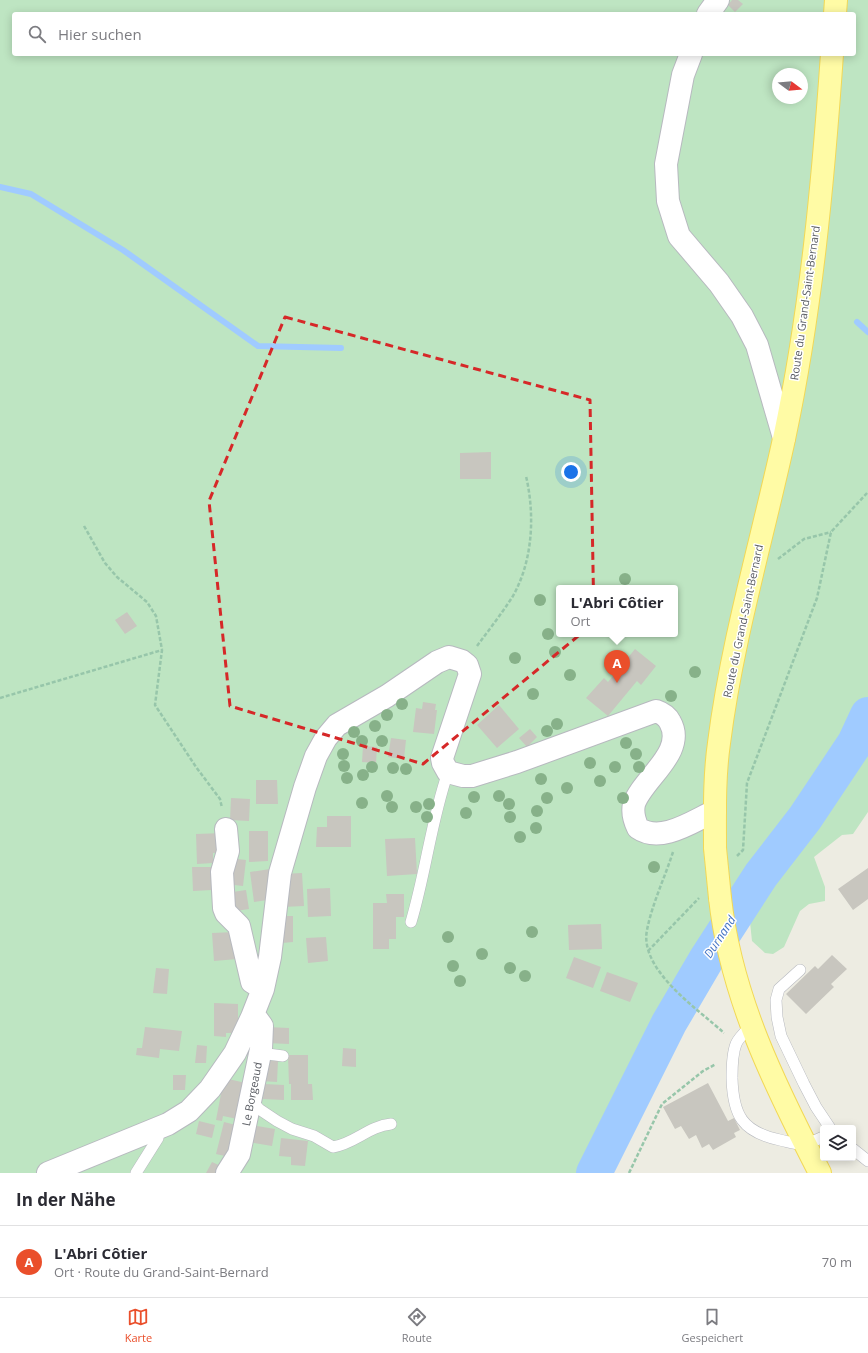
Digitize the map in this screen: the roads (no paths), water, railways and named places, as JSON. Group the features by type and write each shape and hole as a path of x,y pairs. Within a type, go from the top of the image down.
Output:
{"main road":[{"path":"835,12 836,0"},
{"name":"Route du Grand-Saint-Bernard","path":"820,1173 814,1141 776,1084 752,1026 735,977 722,916 715,848 715,811 719,744 732,664 750,580 784,438 808,296 820,201 832,56"}],"street":[{"path":"709,12 718,0"},
{"path":"690,56 682,82 666,164 668,201 679,236 719,283 742,316 757,345 784,438"},
{"path":"48,1173 158,1129 189,1111 210,1089 235,1053 254,1015 263,989 270,962 280,873 305,787 316,756 326,738 337,725 387,696 437,662 449,657 464,662 470,670 470,674 442,758 448,772 463,776 472,776 518,762 651,712 661,712 668,719 673,730 672,745 657,772 636,799 633,817 638,828 649,833 662,833 682,827 715,811"},
{"path":"226,828 228,851 222,872 224,908 226,913 239,926 252,982 263,989"},
{"name":"Le Borgeaud","path":"226,1173 239,1154 260,1053 262,1026 254,1015"}],"lane":[{"path":"411,922 420,892 430,838 442,789 448,772"},
{"path":"800,970 779,988 776,1000 777,1017 782,1036 804,1084 816,1107 828,1125"},
{"path":"752,1026 736,1045 732,1062 732,1089 735,1108 743,1122 754,1132 763,1136 814,1141"},
{"path":"260,1053 283,1056"},
{"path":"251,1100 259,1109 277,1121 292,1129 314,1136 333,1147 348,1143 375,1127 391,1124"},
{"path":"136,1173 158,1138 158,1129"},
{"path":"856,1151 868,1161"}],"waterway":[{"path":"0,187 31,194 123,250 258,346 341,348"},
{"path":"857,322 868,332"},
{"name":"Durnand","path":"594,1173 669,1023 706,960 761,875 805,818 855,743 868,715"}],"place":[{"name":"L'Abri Côtier","path":"617,683"}]}
